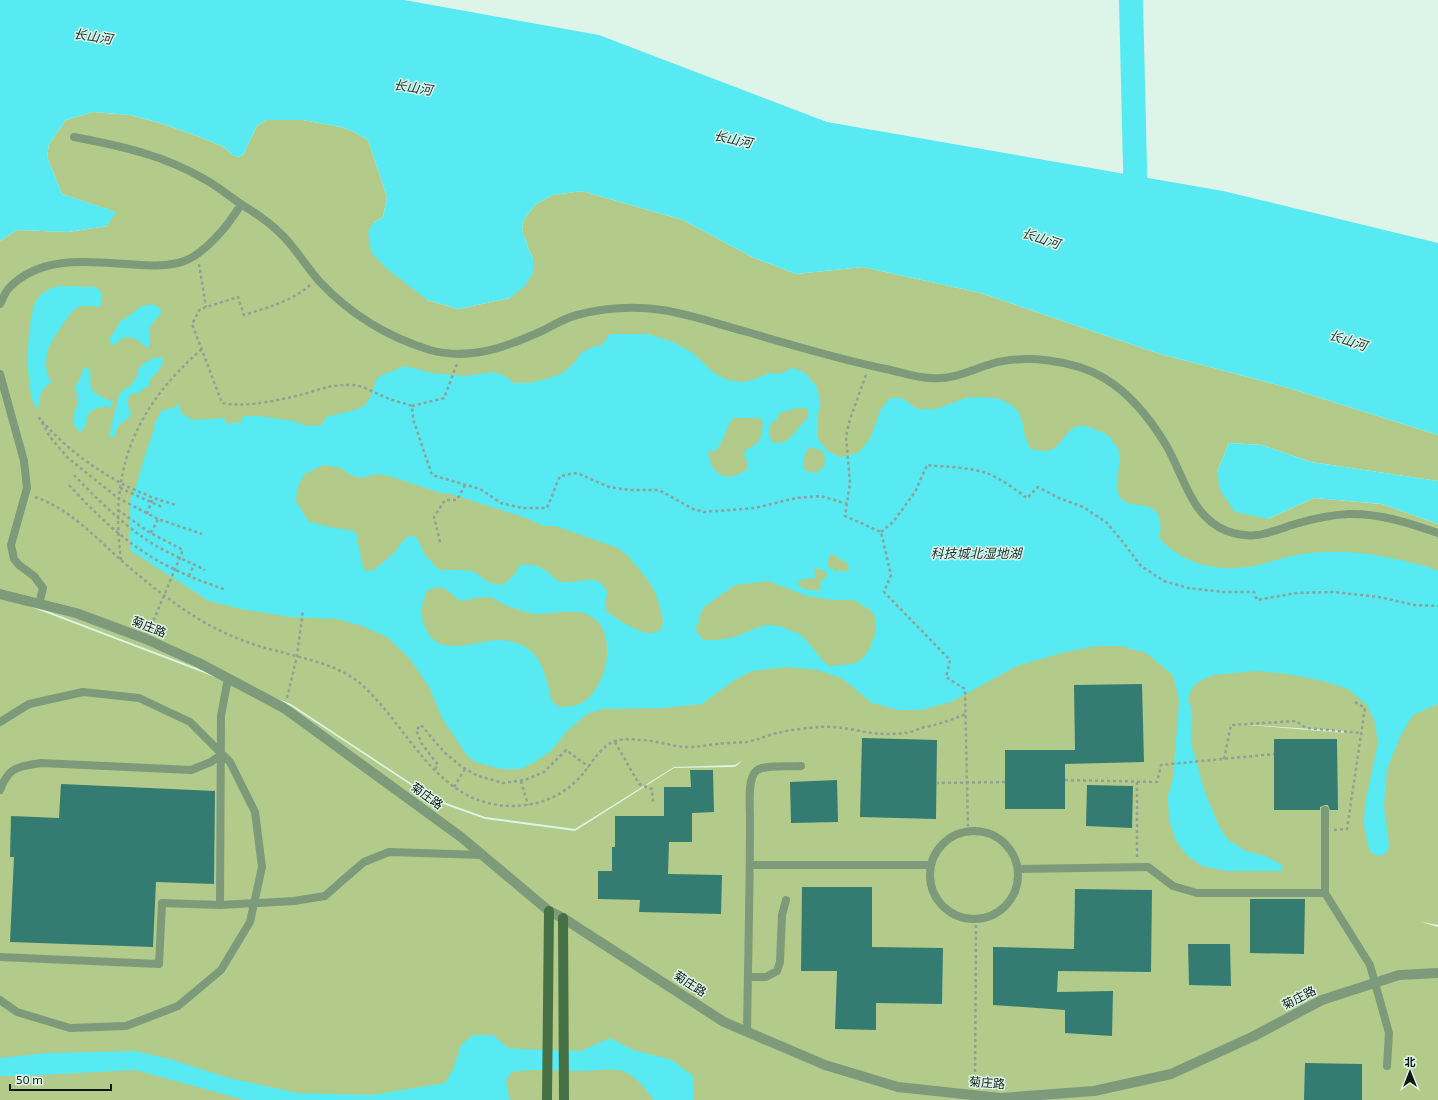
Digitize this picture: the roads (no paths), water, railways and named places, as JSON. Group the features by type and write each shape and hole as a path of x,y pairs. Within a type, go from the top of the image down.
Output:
{"street":[{"name":"菊庄路","path":"0,594 76,613 146,639 199,663 284,708 461,837 549,911 563,918 724,1022 825,1065 898,1087 1000,1098 1094,1091 1171,1074 1254,1036 1322,1000 1399,975 1438,972"},
{"path":"547,1100 549,911"},
{"path":"563,918 564,1100"}],"lane":[{"path":"74,136 146,152 204,179 257,214 282,235 317,278 354,312 386,333 430,349 456,355 486,352 520,340 575,316 611,309 639,308 664,310 868,365 928,378 948,378 995,362 1021,360 1049,361 1076,366 1098,375 1116,386 1136,405 1154,426 1168,448 1197,508 1211,522 1229,532 1248,535 1269,534 1293,525 1319,518 1348,514 1379,516 1409,523 1438,533"},
{"path":"0,304 8,288 30,271 51,264 104,262 157,266 179,263 198,254 211,242 235,215 240,204"},
{"path":"0,374 24,461 27,488 11,545 14,559 19,565 34,576 43,588 39,604"},
{"path":"220,905 222,754 221,716 228,678"},
{"path":"0,722 29,704 84,692 139,698 190,722 230,762 254,812 262,867 250,922 222,970 178,1006 126,1026 70,1028 17,1012 0,1000"},
{"path":"0,790 4,778 16,767 41,763 191,770 211,762 222,754"},
{"path":"748,1032 750,791 752,778 756,771 765,767 801,766"},
{"path":"1326,810 1325,893 1370,965 1376,982 1389,1033 1387,1066"},
{"path":"974,831 988,834 1001,840 1010,851 1018,869 1018,878 1014,891 1007,903 997,912 984,918 970,919 955,915 943,906 934,894 930,880 931,865 936,851 947,840 960,833 974,831"},
{"path":"0,957 159,964 162,903 220,905 294,901 325,896 364,862 389,852 483,855"},
{"path":"750,865 931,865"},
{"path":"1018,869 1148,867 1174,886 1197,893 1325,893"},
{"path":"748,977 766,977 777,971 780,962 782,915 786,900"}],"water":[{"name":"长山河","path":"0,0 404,0 599,35 827,122 1223,191 1438,243 1438,435 1289,388 1157,353 981,293 863,267 796,274 752,257 683,220 582,191 553,195 536,204 524,219 522,230 533,259 533,273 526,285 510,298 458,309 427,300 386,268 371,252 368,232 373,223 383,217 387,197 368,140 341,127 303,120 266,120 257,126 243,155 238,157 232,155 224,147 200,137 160,123 130,115 93,112 66,120 49,144 47,157 62,194 116,212 107,226 68,232 17,230 0,241"},
{"path":"58,286 96,287 101,292 101,306 83,306 77,308 63,324 53,340 48,349 46,359 47,373 51,381 50,384 42,391 38,409 33,402 28,374 30,323 38,298 51,288"},
{"path":"151,304 159,307 162,312 149,328 150,346 148,348 136,339 130,337 122,338 118,343 111,345 109,340 120,322 140,307"},
{"name":"科技城北湿地湖","path":"610,334 648,334 673,342 693,353 714,373 728,380 742,382 753,380 770,373 782,373 792,368 804,372 817,387 820,402 817,423 817,438 828,451 840,457 858,453 870,439 881,409 890,398 902,398 917,409 936,409 966,398 983,397 1000,399 1013,406 1019,413 1030,448 1041,451 1050,450 1056,446 1071,430 1077,427 1090,427 1107,435 1119,450 1120,460 1117,490 1123,500 1128,503 1152,508 1157,513 1160,520 1160,539 1181,555 1204,565 1242,568 1297,555 1340,552 1369,554 1398,559 1438,571 1438,704 1413,715 1401,735 1387,769 1384,806 1389,846 1387,853 1378,856 1370,852 1364,824 1365,804 1378,743 1375,723 1367,705 1348,689 1323,681 1288,674 1257,671 1213,675 1200,681 1193,687 1188,698 1192,711 1191,743 1205,793 1219,826 1228,840 1246,851 1265,856 1281,864 1283,871 1226,871 1202,866 1188,856 1177,843 1169,820 1168,796 1173,779 1179,702 1172,674 1146,653 1121,646 1097,646 1065,652 1017,666 951,702 921,710 898,710 872,703 843,679 818,670 787,667 752,671 733,681 702,704 665,708 603,709 587,714 566,732 552,750 538,760 521,769 500,769 476,762 468,757 442,718 429,687 410,659 387,637 362,626 337,619 291,617 246,610 209,601 131,551 129,533 130,500 137,483 155,423 162,410 174,408 179,403 181,413 193,420 225,418 226,424 243,422 242,416 259,416 293,421 307,426 322,425 326,417 365,405 371,395 378,377 405,366 432,373 464,376 494,372 505,376 514,383 529,383 563,373 575,362 580,354 592,347 602,345","holes":["797,408 807,408 809,416 789,439 782,443 772,442 769,434 770,425 777,419 780,413","733,418 760,418 763,423 760,439 756,444 747,449 744,454 747,461 747,469 740,474 727,477 717,472 713,467 708,452 717,450","809,447 823,451 825,458 824,467 816,473 803,470 803,459","324,465 341,468 350,475 360,478 378,474 389,476 526,518 544,526 554,526 567,530 618,548 628,556 648,580 656,594 663,619 661,630 647,633 620,621 605,609 605,600 608,594 604,586 599,581 559,581 543,569 528,564 520,565 515,574 503,585 490,583 473,571 439,570 425,555 417,538 412,536 407,537 394,553 374,570 365,571 356,532 308,521 296,501 297,489 306,473","830,554 837,556 839,560 842,558 842,561 847,563 849,567 848,572 840,570 835,572 833,568 827,567","814,568 823,570 827,574 824,580 821,579 820,590 810,590 801,587 797,582 803,579 816,578","768,581 807,596 833,600 854,600 873,612 876,622 876,631 869,650 861,660 852,664 829,666 798,633 775,625 763,626 737,636 720,640 704,640 697,633 696,626 700,620 700,614 704,607 735,585","437,587 446,589 460,601 489,597 494,598 501,603 530,613 579,612 590,616 601,626 607,645 605,666 598,686 582,703 572,706 559,707 551,700 542,667 532,652 522,645 503,640 456,646 445,645 437,642 429,635 424,624 422,615 423,603 427,591"]},
{"path":"163,357 161,367 149,380 149,387 144,388 139,393 129,395 128,405 131,415 119,425 115,437 110,437 110,431 119,395 136,379 139,368 144,363 154,358"},
{"path":"87,367 90,371 91,390 113,402 111,408 99,408 90,413 87,416 86,425 80,432 74,426 73,417 78,402 78,393 74,390 82,374 83,368"},
{"path":"1229,443 1262,445 1311,462 1438,481 1438,524 1382,504 1314,498 1268,519 1235,512 1220,490 1217,472"},
{"path":"473,1035 493,1035 508,1048 581,1051 610,1038 633,1050 672,1060 693,1076 694,1100 654,1100 641,1084 629,1074 609,1069 512,1072 506,1080 509,1097 511,1100 245,1100 135,1070 0,1076 0,1058 47,1053 135,1051 170,1059 229,1078 298,1093 372,1095 445,1083 453,1069 461,1045"}],"waterway":[{"path":"1131,0 1136,208"}]}
